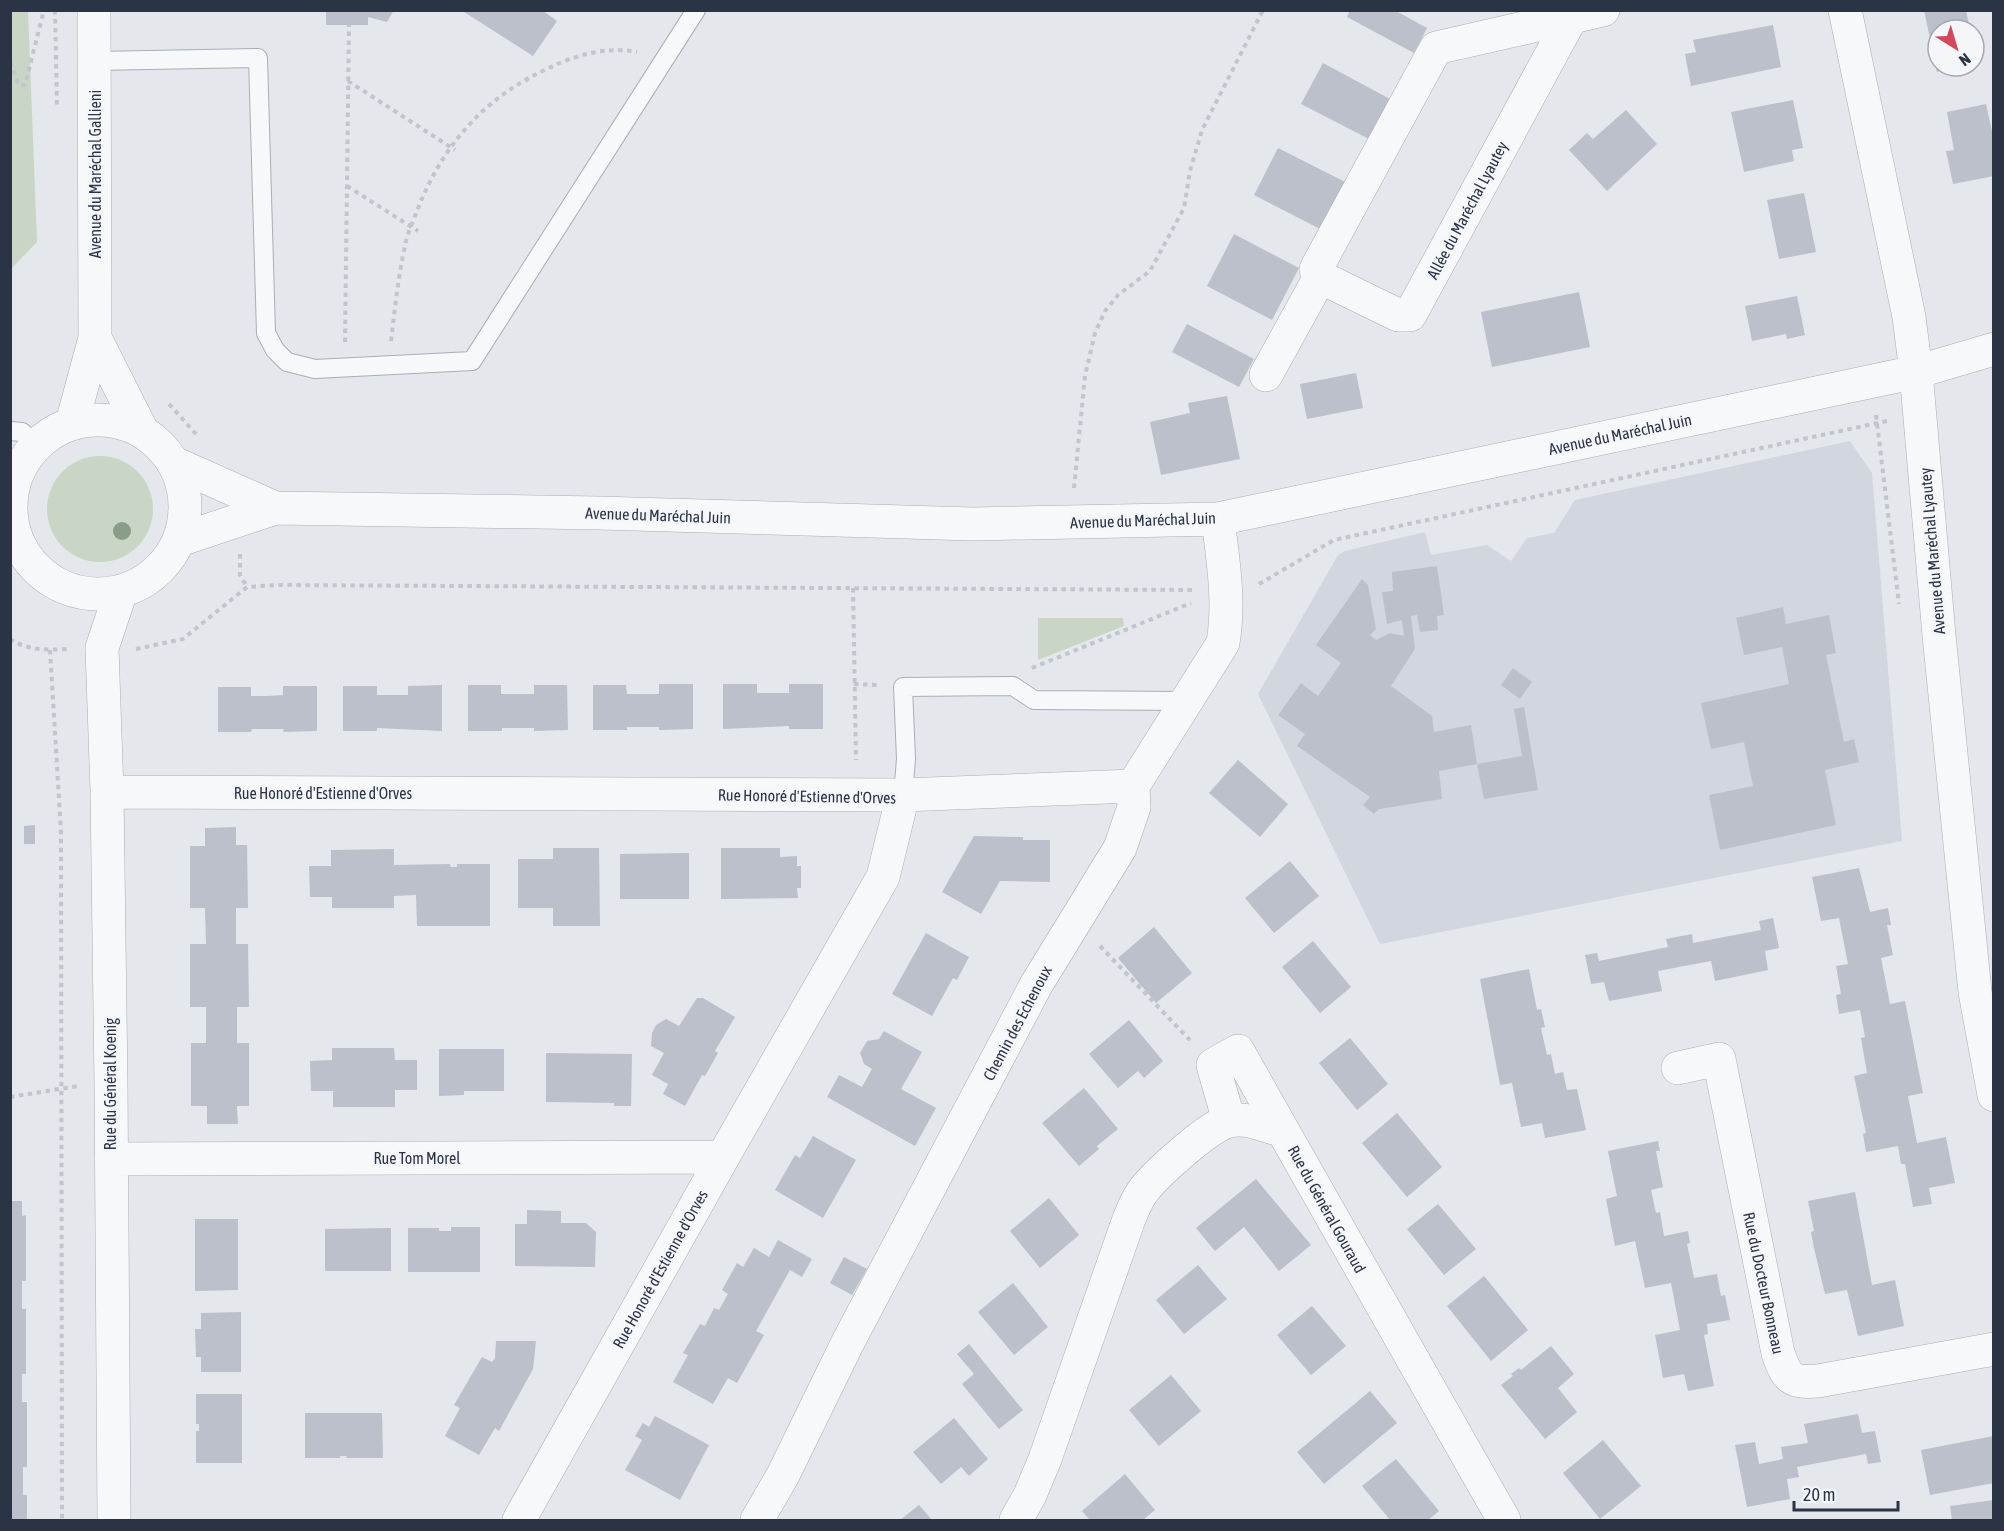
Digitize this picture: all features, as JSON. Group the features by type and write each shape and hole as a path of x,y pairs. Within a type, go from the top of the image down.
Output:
{"street":[{"name":"Avenue du Maréchal Gallieni","path":"72,423 95,338 94,10"},
{"path":"1266,375 1320,277 1316,269 1436,48 1604,10"},
{"name":"Avenue du Maréchal Lyautey","path":"1845,10 1909,317 1975,992 1994,1095"},
{"name":"Allée du Maréchal Lyautey","path":"1320,277 1398,315 1410,315 1571,18"},
{"name":"Avenue du Maréchal Gallieni","path":"95,338 142,431"},
{"name":"Avenue du Maréchal Juin","path":"179,540 275,508 599,513 973,524 1218,519 1916,372 1994,349"},
{"path":"96,420 119,422 142,431 160,445 174,463 183,488 185,514 179,540 159,568 145,580 121,591 96,594 71,590 50,580 32,564 15,543 12,492 20,453 72,423 96,420"},
{"name":"Avenue du Maréchal Juin","path":"174,463 275,508"},
{"name":"Chemin des Echenoux","path":"757,1521 783,1475 847,1344 1036,985 1120,848 1134,807 1133,786 1223,643 1227,618 1226,590 1218,519"},
{"name":"Rue du Général Koenig","path":"71,590 102,648"},
{"name":"Rue du Général Koenig","path":"114,1521 107,792 102,648 121,591"},
{"path":"903,795 1133,786"},
{"name":"Rue Honoré d'Estienne d'Orves","path":"107,792 903,795 883,877 519,1521"},
{"path":"1016,1521 1045,1459 1129,1219 1143,1191 1168,1164 1191,1145 1228,1121 1213,1065 1238,1051 1283,1131"},
{"name":"Rue du Docteur Bonneau","path":"1678,1068 1719,1059 1778,1353 1782,1366 1789,1376 1799,1383 1818,1381 1994,1349"},
{"name":"Rue du Général Gouraud","path":"1228,1121 1255,1122 1283,1131 1504,1521"},
{"name":"Rue Tom Morel","path":"111,1159 723,1158"}],"lane":[{"path":"95,61 258,58 266,333 275,350 287,362 315,369 472,361 696,10"},
{"path":"903,795 906,759 903,687 1013,686 1034,700 1186,701"}],"path":[{"path":"10,62 19,85 24,85 44,10"},
{"path":"1071,522 1085,376 1095,333 1105,311 1118,295 1150,271 1184,208 1190,171 1202,130 1263,10"},
{"path":"345,367 349,25"},
{"path":"387,365 405,244 411,226 428,183 450,146 484,108 525,78 586,54 621,49 643,54 662,65"},
{"path":"525,78 531,83"},
{"path":"348,81 456,150"},
{"path":"347,186 418,231"},
{"path":"163,398 201,440"},
{"path":"10,639 21,646 50,650 142,649 183,639 247,587 287,585 1226,590 1261,584 1334,540 1877,423"},
{"path":"240,545 240,575 247,587"},
{"path":"853,588 855,760 906,759"},
{"path":"1013,686 1033,667 1226,590"},
{"path":"50,650 61,832 62,1521"},
{"path":"1076,920 1213,1065"},
{"path":"10,1097 60,1088 111,1084"}],"shaded area":[{"path":"1850,441 1872,473 1902,841 1380,944 1258,694 1338,555 1345,551 1425,532 1431,555 1487,545 1511,561 1527,538 1554,533 1575,500"}],"green space":[{"path":"11,10 28,11 37,242 11,269"},
{"path":"100,456 120,460 137,472 149,489 153,509 149,529 137,546 120,558 100,562 80,558 63,546 51,529 47,509 51,489 63,472 80,460"},
{"path":"1038,618 1123,618 1124,626 1038,660"}],"building":[{"path":"326,10 394,10 387,22 368,17 368,25 326,25"},
{"path":"461,10 542,10 557,21 533,56"},
{"path":"1350,10 1394,10 1427,28 1414,53 1347,17"},
{"path":"1924,10 1966,10 1968,18 1926,18"},
{"path":"1773,25 1781,67 1691,86 1685,54 1696,52 1693,40"},
{"path":"1323,63 1390,99 1369,139 1301,104"},
{"path":"1793,100 1803,148 1792,150 1794,161 1744,172 1731,112"},
{"path":"1986,104 1994,140 1994,176 1953,184 1946,151 1954,150 1947,112"},
{"path":"1626,110 1657,144 1607,191 1569,150 1587,133 1593,139"},
{"path":"1278,148 1345,182 1320,229 1254,195"},
{"path":"1804,193 1816,252 1779,259 1767,200"},
{"path":"1234,234 1299,268 1272,320 1207,286"},
{"path":"1579,292 1590,347 1492,367 1481,312"},
{"path":"1797,296 1805,335 1787,339 1786,334 1752,341 1745,306"},
{"path":"1187,324 1254,359 1239,387 1172,352"},
{"path":"1356,373 1363,408 1307,419 1300,384"},
{"path":"1227,396 1240,459 1161,475 1150,422 1190,413 1188,403"},
{"path":"1437,566 1444,615 1437,616 1438,630 1420,632 1417,615 1411,616 1415,649 1391,686 1432,716 1434,732 1471,725 1477,764 1439,771 1442,799 1379,809 1374,814 1363,805 1370,797 1297,746 1305,734 1278,715 1301,683 1318,696 1341,663 1316,645 1362,579 1368,585 1376,629 1370,635 1376,640 1390,633 1404,636 1402,620 1387,624 1382,592 1393,591 1392,572"},
{"path":"1783,607 1786,624 1829,615 1836,653 1826,655 1844,742 1854,739 1859,762 1825,770 1836,825 1720,850 1709,795 1753,786 1744,742 1711,749 1701,703 1789,684 1782,647 1744,655 1736,618"},
{"path":"1513,668 1532,682 1520,699 1501,685"},
{"path":"659,684 693,684 693,729 659,730 659,727 627,727 627,730 593,730 593,685 626,685 627,694 659,694"},
{"path":"723,684 757,684 757,693 789,693 789,684 823,684 823,729 789,729 789,726 723,729"},
{"path":"442,685 442,731 377,728 377,731 343,731 343,686 377,686 377,695 408,695 408,686"},
{"path":"468,685 501,685 501,694 534,694 534,685 567,685 568,730 534,731 534,728 502,728 502,731 468,731"},
{"path":"283,686 317,686 317,731 283,732 284,729 252,729 251,732 218,732 218,687 251,687 251,696 268,696 283,695"},
{"path":"1524,707 1538,790 1484,799 1477,764 1522,756 1514,709"},
{"path":"1238,760 1288,804 1260,837 1209,793"},
{"path":"35,825 35,844 24,844 24,826"},
{"path":"236,827 236,845 247,845 248,908 236,908 236,944 248,944 249,1007 237,1007 237,1043 249,1043 249,1106 237,1106 238,1124 207,1124 207,1106 191,1106 191,1043 206,1043 206,1007 190,1007 190,944 206,944 205,908 190,908 190,846 205,846 205,828"},
{"path":"974,836 1050,840 1050,882 1000,881 981,914 942,892"},
{"path":"553,848 599,848 600,926 553,926 553,908 518,908 518,859 553,859"},
{"path":"721,848 780,848 780,857 797,856 797,866 801,866 801,888 797,888 798,898 721,899"},
{"path":"394,849 394,865 450,864 451,867 457,867 457,864 490,864 490,926 417,926 416,895 394,896 394,908 332,908 332,897 310,897 309,866 331,866 331,850"},
{"path":"689,853 689,899 620,899 620,854"},
{"path":"1290,861 1319,896 1274,933 1245,898"},
{"path":"1859,868 1870,912 1888,908 1891,925 1887,925 1893,955 1881,958 1890,1004 1905,1001 1923,1093 1908,1096 1917,1143 1946,1137 1955,1183 1929,1188 1932,1204 1913,1207 1905,1164 1901,1164 1898,1146 1866,1152 1863,1134 1866,1133 1854,1076 1867,1073 1861,1038 1865,1037 1860,1010 1839,1014 1836,995 1841,994 1836,966 1848,964 1839,918 1821,921 1812,877"},
{"path":"1773,918 1779,948 1765,951 1768,970 1715,981 1711,961 1658,971 1662,991 1609,1001 1604,982 1591,984 1585,955 1597,953 1599,961 1668,947 1666,939 1692,934 1693,943 1761,930 1759,921"},
{"path":"1154,927 1192,973 1156,1003 1118,958"},
{"path":"926,933 969,957 957,980 953,978 932,1016 892,994"},
{"path":"1313,941 1351,987 1320,1013 1282,967"},
{"path":"1529,969 1537,1010 1541,1009 1545,1027 1541,1028 1547,1055 1551,1054 1555,1074 1563,1072 1567,1090 1577,1089 1586,1130 1545,1138 1542,1123 1521,1127 1512,1083 1500,1085 1480,979"},
{"path":"697,998 703,998 735,1017 715,1051 718,1053 705,1076 702,1075 685,1106 663,1094 668,1084 652,1075 664,1053 651,1046 652,1033 656,1025 666,1019 679,1026"},
{"path":"1129,1020 1163,1061 1144,1078 1138,1071 1118,1088 1089,1054"},
{"path":"884,1031 922,1052 901,1089 936,1108 915,1146 827,1097 839,1075 862,1087 872,1069 864,1064 860,1053 867,1041 879,1039"},
{"path":"1350,1038 1388,1084 1357,1110 1319,1063"},
{"path":"332,1048 394,1048 395,1060 417,1060 417,1090 395,1090 395,1107 333,1107 333,1091 311,1091 310,1061 332,1060"},
{"path":"439,1049 504,1049 504,1091 464,1091 464,1095 439,1096"},
{"path":"546,1053 632,1054 631,1106 614,1106 614,1103 546,1102"},
{"path":"1084,1088 1118,1129 1097,1146 1099,1149 1079,1166 1042,1123"},
{"path":"1397,1113 1442,1167 1407,1197 1362,1143"},
{"path":"813,1136 856,1160 823,1218 775,1190 795,1155 800,1158"},
{"path":"1658,1141 1660,1151 1656,1151 1663,1187 1651,1190 1656,1213 1660,1212 1664,1236 1688,1231 1690,1243 1687,1244 1694,1278 1717,1274 1721,1296 1725,1295 1730,1320 1707,1324 1708,1334 1704,1335 1714,1386 1688,1391 1684,1374 1663,1378 1655,1335 1680,1330 1671,1283 1645,1288 1635,1241 1615,1246 1606,1199 1617,1196 1608,1151"},
{"path":"1256,1179 1311,1245 1279,1271 1244,1227 1215,1251 1196,1228"},
{"path":"1855,1192 1872,1285 1895,1280 1904,1326 1858,1336 1847,1290 1825,1294 1811,1232 1814,1231 1808,1201"},
{"path":"1049,1198 1079,1235 1040,1268 1010,1231"},
{"path":"10,1201 22,1201 22,1216 26,1215 26,1281 22,1281 22,1309 26,1309 26,1374 22,1374 22,1402 27,1402 27,1467 23,1467 23,1495 27,1495 27,1520 10,1520"},
{"path":"1438,1204 1476,1249 1444,1275 1407,1229"},
{"path":"527,1210 561,1211 561,1223 586,1223 596,1232 595,1267 515,1266 515,1224 527,1224"},
{"path":"195,1219 238,1219 238,1290 195,1291"},
{"path":"451,1227 480,1227 480,1272 408,1272 408,1228 439,1228 439,1231 451,1231"},
{"path":"391,1228 391,1271 325,1271 325,1229"},
{"path":"778,1240 812,1259 802,1277 790,1270 756,1331 764,1335 737,1383 728,1378 713,1404 673,1382 688,1355 683,1353 700,1324 705,1326 714,1308 719,1310 728,1294 722,1290 737,1263 743,1267 754,1248 769,1257"},
{"path":"844,1257 867,1269 852,1295 830,1283"},
{"path":"1198,1265 1227,1299 1184,1334 1156,1300"},
{"path":"1484,1276 1528,1330 1491,1361 1447,1306"},
{"path":"1013,1283 1048,1327 1014,1355 978,1312"},
{"path":"1312,1306 1346,1346 1311,1375 1277,1335"},
{"path":"241,1312 241,1372 201,1372 201,1357 196,1357 195,1329 201,1329 201,1313"},
{"path":"496,1341 536,1341 533,1369 499,1431 495,1428 479,1455 445,1436 460,1408 454,1405 482,1357 492,1362 495,1358"},
{"path":"969,1344 1023,1410 999,1429 962,1384 974,1374 957,1354"},
{"path":"1551,1346 1574,1374 1558,1388 1577,1412 1545,1439 1501,1385 1513,1376 1511,1374 1519,1368 1521,1370"},
{"path":"1171,1375 1201,1411 1159,1446 1129,1410"},
{"path":"1370,1391 1397,1423 1324,1484 1297,1452"},
{"path":"196,1394 242,1394 242,1463 196,1463 196,1431 199,1431 199,1424 196,1424"},
{"path":"305,1413 382,1413 383,1458 340,1456 340,1458 305,1458"},
{"path":"1858,1414 1862,1433 1875,1431 1881,1462 1868,1464 1866,1454 1797,1467 1799,1477 1787,1479 1790,1499 1747,1507 1735,1445 1755,1442 1759,1464 1783,1459 1781,1447 1808,1443 1804,1424"},
{"path":"655,1416 709,1445 680,1500 625,1470 642,1440 635,1436 643,1423 649,1427"},
{"path":"954,1418 988,1459 969,1476 961,1467 941,1484 913,1452"},
{"path":"1994,1436 1994,1483 1930,1495 1921,1450"},
{"path":"1603,1440 1641,1486 1600,1519 1563,1473"},
{"path":"1396,1459 1439,1511 1428,1520 1390,1520 1362,1486"},
{"path":"1125,1474 1155,1510 1143,1520 1090,1520 1082,1511"},
{"path":"1994,1500 1994,1520 1952,1520 1950,1506"},
{"path":"919,1505 932,1520 900,1520"}]}
